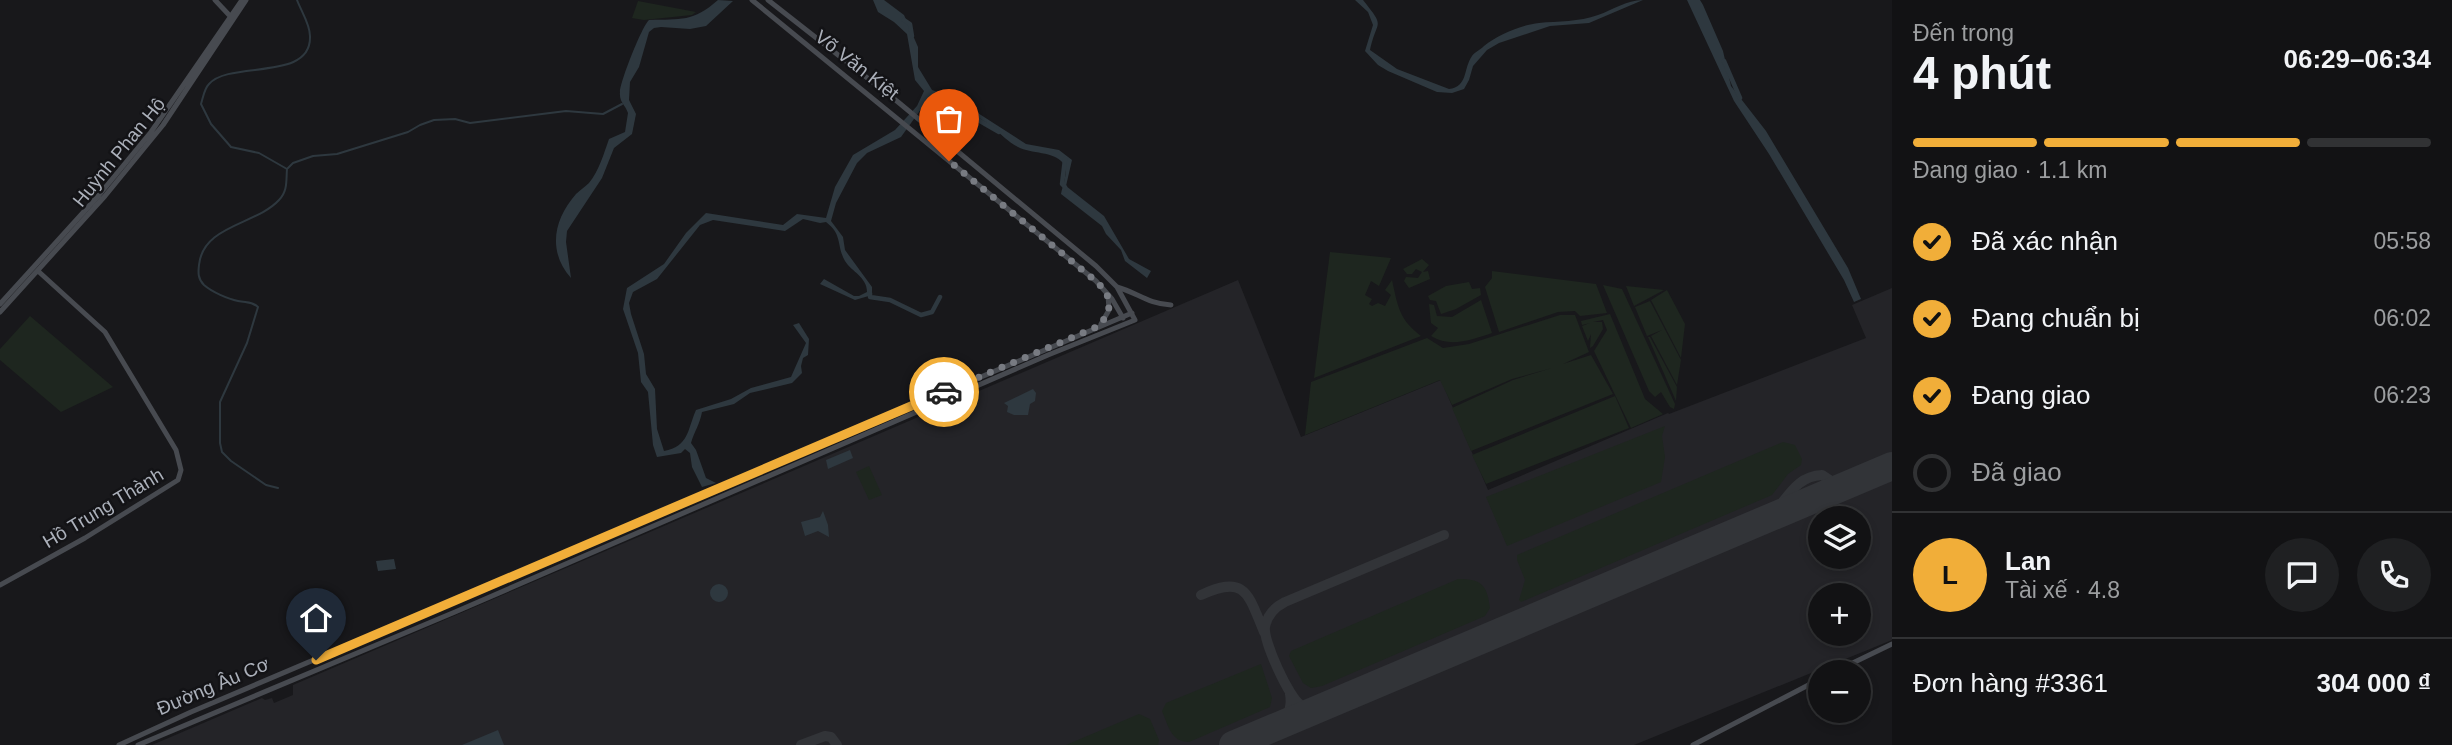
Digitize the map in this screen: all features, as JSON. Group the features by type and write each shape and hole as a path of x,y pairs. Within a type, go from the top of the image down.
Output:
{"street":[{"path":"215,0 230,16"},
{"name":"Huỳnh Phan Hộ","path":"0,308 152,132 230,16 244,0"},
{"name":"Huỳnh Phan Hộ","path":"0,308 38,271 163,125 244,0"},
{"name":"Võ Văn Kiệt","path":"752,0 1107,292 1127,324"},
{"name":"Võ Văn Kiệt","path":"768,0 898,102 1117,287 1135,320"},
{"path":"1006,208 1013,198"},
{"name":"Hồ Trung Thành","path":"0,585 85,538 178,480 181,470 176,450 105,332 38,271"},
{"path":"1117,287 1156,304 1171,305"},
{"path":"1099,326 1109,310 1107,292"},
{"name":"Đường Âu Cơ","path":"138,745 656,524 1132,313"},
{"name":"Đường Âu Cơ","path":"119,745 171,720 652,516 1047,352 1135,320"},
{"path":"652,516 656,524"},
{"path":"1859,660 1892,644"},
{"path":"1693,745 1808,685"},
{"path":"171,720 175,729"}],"shaded area":[{"path":"718,0 733,1 706,26 690,29 661,27 649,32 639,67 630,82 629,100 636,114 632,134 614,148 602,178 567,231 571,278 563,268 556,246 558,224 568,204 596,173 609,139 625,132 628,113 621,101 621,86 642,32 649,20 694,16"},
{"path":"873,0 884,0 904,15 918,47 918,67 932,90 956,99 1026,144 1059,150 1072,160 1066,186 1104,216 1129,259 1151,271 1147,278 1125,261 1121,250 1102,226 1061,194 1066,170 1059,159 1018,147 970,113 929,98 901,137 867,153 857,163 836,203 831,221 843,237 845,250 872,287 872,295 855,300 820,284 824,279 854,296 867,292 862,278 845,261 835,231 826,222 803,219 785,231 713,220 700,225 657,279 633,292 629,303 631,314 644,354 646,374 655,389 657,429 664,451 683,441 696,410 731,399 751,388 791,377 806,343 793,325 799,323 809,339 808,355 803,358 801,366 802,373 792,383 750,393 734,404 702,412 691,443 706,478 716,483 702,487 692,467 690,453 685,449 681,453 657,457 653,445 648,392 641,382 638,353 623,309 627,288 664,264 686,233 706,213 783,225 797,214 826,218 835,187 853,155 895,130 917,106 924,91 915,80 907,34 878,12"},
{"path":"1355,0 1363,0 1377,20 1370,50 1397,69 1449,89 1455,88 1462,81 1473,55 1503,34 1532,24 1591,17 1625,3 1643,0 1589,23 1550,26 1499,43 1487,50 1473,66 1464,89 1452,93 1437,92 1378,65 1365,51 1373,25 1368,12"},
{"path":"1687,0 1700,0 1703,5 1723,51 1731,86 1766,131 1848,268 1861,299 1854,302 1844,280 1769,154 1734,101"},
{"path":"638,1 696,12 692,15 644,20 632,18"},
{"path":"1330,252 1391,258 1379,286 1371,281 1365,295 1372,299 1369,304 1372,306 1378,303 1385,306 1391,295 1385,290 1392,280 1400,312 1421,336 1314,378"},
{"path":"1422,259 1429,265 1423,272 1428,271 1430,279 1409,288 1404,281 1406,277 1418,278 1422,272 1416,269 1412,274 1407,274 1403,269"},
{"path":"1492,271 1596,284 1607,313 1580,316 1575,311 1558,312 1499,332 1485,287 1492,278"},
{"path":"1238,280 1301,437 1441,380 1488,490 1668,413 1866,338 1852,305 1892,288 1892,640 1843,660 1808,660 1808,674 1634,745 152,745 262,698 272,698 274,703 293,695 293,685"},
{"path":"1469,282 1472,289 1480,288 1481,295 1456,309 1441,314 1436,301 1430,300 1428,296 1446,286"},
{"path":"1603,285 1622,289 1675,404 1674,409 1661,392 1655,397 1649,391"},
{"path":"1626,286 1664,290 1634,306"},
{"path":"1667,290 1685,324 1681,358 1651,300"},
{"path":"1481,300 1492,333 1453,342 1431,336 1438,328 1431,323 1429,304 1434,305 1437,316 1452,317"},
{"path":"1650,301 1681,360 1677,385 1651,336 1662,330 1647,336 1635,307"},
{"path":"1610,314 1645,399 1663,414 1631,428 1594,351 1607,330 1603,320 1593,322 1602,322 1603,329 1590,348 1591,334 1588,341 1582,326 1590,323 1582,325 1581,321"},
{"path":"1560,315 1575,315 1589,352 1563,364 1591,355 1613,394 1471,451 1452,408 1513,380 1552,368 1512,379 1452,405 1440,380 1305,435 1311,382 1427,338 1443,348 1469,344"},
{"path":"30,316 113,387 61,412 0,360 0,349"},
{"path":"1648,337 1677,387 1676,401"},
{"path":"1033,389 1036,393 1035,401 1030,404 1028,415 1007,412 1008,406 1004,403"},
{"path":"1615,396 1629,428 1486,484 1472,455"},
{"path":"1665,426 1662,436 1665,457 1661,482 1507,546 1486,497"},
{"path":"1783,442 1795,445 1802,459 1801,465 1788,474 1772,495 1521,602 1519,600 1525,580 1517,555"},
{"path":"850,450 853,458 828,469 826,460"},
{"path":"869,466 882,495 869,500 856,472"},
{"path":"823,511 829,537 818,531 805,536 801,522 820,517"},
{"path":"394,559 396,569 378,571 376,561"},
{"path":"1458,579 1473,580 1485,589 1490,608 1485,616 1322,686 1311,688 1303,683 1289,656 1291,651"},
{"path":"715,584 723,584 728,593 726,600 715,602 710,597 710,589"},
{"path":"1261,664 1272,698 1270,707 1189,742 1174,736 1162,711 1166,703"},
{"path":"1139,714 1150,719 1159,740 1158,745 1066,745"},
{"path":"498,730 504,745 462,745"}],"waterway":[{"path":"278,488 266,485 231,461 222,452 220,443 220,402 247,343 258,307 211,290 202,283 199,265 210,241 220,233 269,208 282,197 287,169 259,153 231,147 211,124 201,104 207,86 219,77 298,60 307,50 310,31 297,0"},
{"path":"904,20 910,24 912,36"},
{"path":"1724,61 1740,98"},
{"path":"945,101 999,132"},
{"path":"288,168 293,163 313,156 337,154 408,132 434,120 455,119 470,123 566,111 603,114 622,104"},
{"path":"1065,159 1062,184 1065,187"},
{"path":"870,293 870,297 890,300 921,315 932,312 940,297"}],"taxiway":[{"path":"1758,522 1776,509 1793,489 1808,478 1822,475 1831,481 1833,495 1826,504 1794,507"},
{"path":"1328,705 1304,707 1290,692 1265,634 1270,615 1285,602 1444,535"},
{"path":"1201,595 1228,587 1243,591 1254,607 1264,632"},
{"path":"1270,729 1287,715 1290,694"},
{"path":"801,745 825,736 831,737 837,745"}],"runway":[{"path":"1233,745 1892,466"}],"way so far":[{"path":"944,392 1099,326 1109,306 1107,292 1096,281 949,161"}],"route":[{"path":"316,660 944,392"}]}
